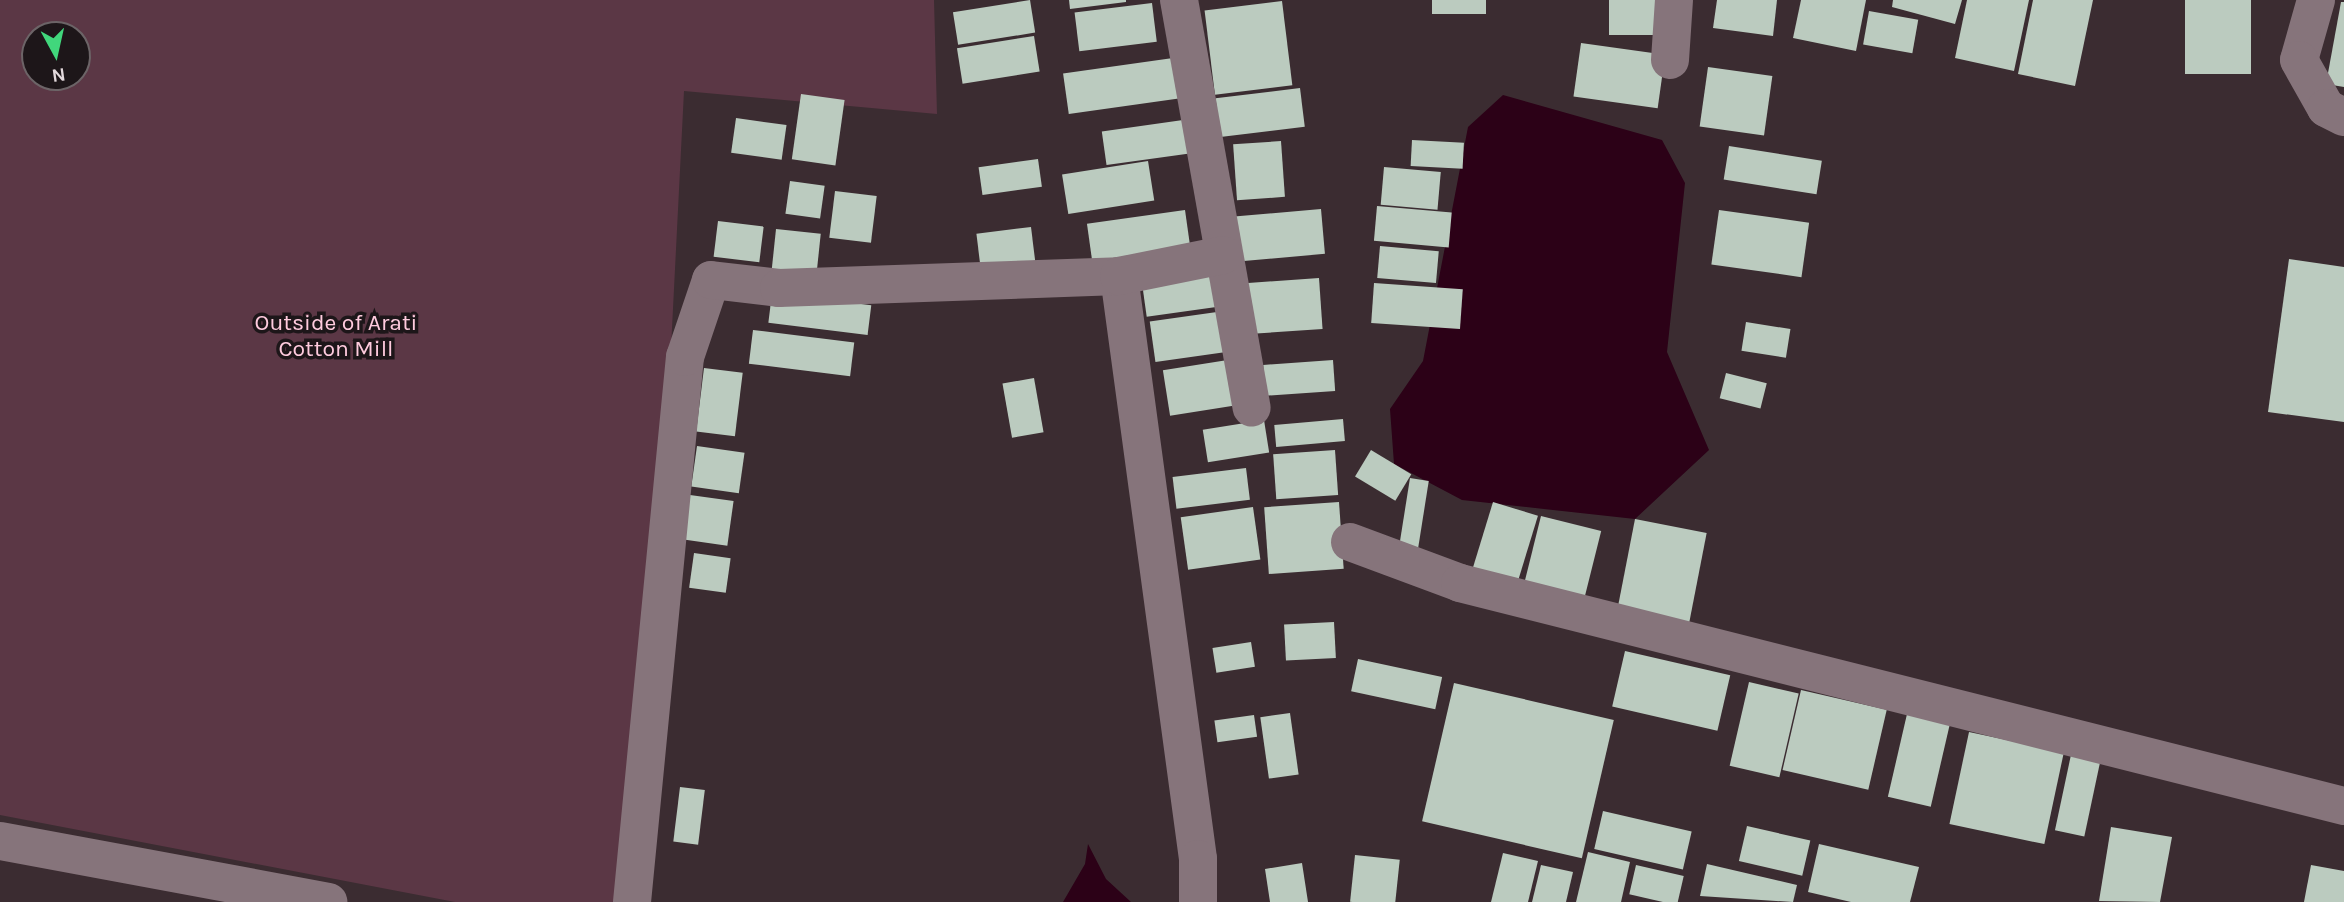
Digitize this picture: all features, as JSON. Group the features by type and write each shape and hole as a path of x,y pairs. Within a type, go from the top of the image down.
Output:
{"street":[{"path":"1180,0 1252,408"},
{"path":"1670,60 1674,0"},
{"path":"2316,0 2299,60 2326,108 2344,117"},
{"path":"632,902 685,357 711,280 779,288 1119,276 1223,255"},
{"path":"1119,276 1198,859 1198,902"},
{"path":"1350,542 1460,583 2344,806"},
{"path":"0,841 328,902"}],"green space":[{"name":"Outside of Arati Cotton Mill","path":"0,0 934,0 937,114 684,91 643,902 455,902 0,815"}],"shaded area":[{"path":"1503,95 1662,140 1685,183 1667,352 1709,450 1635,519 1462,500 1394,464 1390,409 1423,361 1468,127"},
{"path":"1088,844 1106,879 1131,902 1063,902 1085,864"}],"building":[{"path":"1030,0 1035,33 958,45 953,12"},
{"path":"1069,0 1126,0 1126,2 1070,9"},
{"path":"1432,0 1486,0 1486,14 1432,14"},
{"path":"1609,0 1658,0 1658,35 1609,35"},
{"path":"1717,0 1777,0 1773,36 1713,28"},
{"path":"1801,0 1866,0 1856,51 1793,38"},
{"path":"1893,0 1962,0 1955,24 1892,7"},
{"path":"1967,0 2029,0 2014,71 1955,58"},
{"path":"2033,0 2093,0 2075,86 2018,74"},
{"path":"2185,0 2251,0 2251,74 2185,74"},
{"path":"1282,1 1292,85 1215,95 1205,11"},
{"path":"2341,2 2344,2 2344,87 2326,84"},
{"path":"1152,3 1157,42 1079,51 1075,13"},
{"path":"1869,11 1918,20 1912,53 1863,44"},
{"path":"1034,36 1040,72 963,84 957,48"},
{"path":"1581,43 1665,55 1658,108 1573,96"},
{"path":"1173,58 1179,99 1069,114 1063,73"},
{"path":"1708,67 1772,76 1764,135 1700,126"},
{"path":"1300,88 1305,127 1220,137 1216,98"},
{"path":"801,94 845,100 835,165 792,159"},
{"path":"736,118 787,125 782,160 731,153"},
{"path":"1183,120 1188,154 1107,165 1102,131"},
{"path":"1412,140 1464,143 1463,169 1411,166"},
{"path":"1281,141 1285,197 1237,200 1233,144"},
{"path":"1729,146 1822,161 1817,194 1724,180"},
{"path":"1038,159 1042,187 982,195 979,167"},
{"path":"1148,161 1154,201 1068,214 1062,175"},
{"path":"1384,167 1441,172 1437,210 1381,205"},
{"path":"790,181 825,186 820,219 785,214"},
{"path":"835,191 877,196 871,243 829,238"},
{"path":"1377,206 1452,213 1449,247 1374,241"},
{"path":"1321,209 1325,254 1238,261 1234,217"},
{"path":"1185,210 1191,251 1093,264 1087,224"},
{"path":"1719,210 1809,223 1801,277 1711,264"},
{"path":"718,221 764,227 759,262 714,257"},
{"path":"1031,227 1035,261 981,267 976,234"},
{"path":"776,229 821,234 816,276 772,272"},
{"path":"1380,246 1439,251 1436,283 1377,278"},
{"path":"2289,259 2344,267 2344,422 2268,412"},
{"path":"1213,271 1218,307 1147,317 1142,281"},
{"path":"1319,278 1323,329 1245,334 1241,283"},
{"path":"1374,283 1463,289 1460,329 1371,323"},
{"path":"772,293 871,305 868,335 768,323"},
{"path":"1224,311 1230,352 1155,362 1150,321"},
{"path":"1746,322 1790,329 1786,358 1741,351"},
{"path":"753,330 854,342 850,376 749,364"},
{"path":"1234,359 1241,404 1170,416 1163,370"},
{"path":"1333,360 1335,391 1265,396 1263,365"},
{"path":"704,368 743,373 735,436 696,432"},
{"path":"1726,373 1767,383 1760,408 1720,398"},
{"path":"1034,378 1044,432 1012,438 1002,384"},
{"path":"1343,419 1345,441 1276,447 1274,425"},
{"path":"1264,420 1269,453 1208,462 1203,430"},
{"path":"697,446 745,453 739,493 691,487"},
{"path":"1335,450 1338,495 1276,499 1273,454"},
{"path":"1371,450 1411,474 1395,501 1355,477"},
{"path":"1246,468 1250,500 1176,509 1173,477"},
{"path":"1410,478 1429,481 1417,557 1398,554"},
{"path":"690,495 734,501 727,546 684,540"},
{"path":"1339,502 1344,569 1269,574 1264,507"},
{"path":"1493,502 1538,516 1518,582 1473,568"},
{"path":"1253,507 1260,559 1188,570 1181,517"},
{"path":"1541,516 1601,531 1583,602 1523,587"},
{"path":"1635,519 1707,533 1689,622 1618,608"},
{"path":"694,553 731,558 726,593 689,588"},
{"path":"1334,622 1336,658 1286,661 1284,625"},
{"path":"1251,642 1255,667 1216,673 1212,648"},
{"path":"1625,651 1730,675 1717,731 1612,707"},
{"path":"1358,659 1442,677 1435,709 1351,691"},
{"path":"1749,682 1799,693 1779,777 1730,766"},
{"path":"1454,683 1614,720 1582,858 1422,821"},
{"path":"1801,690 1887,710 1868,790 1783,770"},
{"path":"1290,713 1299,774 1269,779 1260,717"},
{"path":"1907,714 1950,724 1931,807 1888,797"},
{"path":"1254,715 1257,737 1217,742 1214,721"},
{"path":"1969,732 2064,752 2044,844 1949,824"},
{"path":"2072,750 2101,756 2084,836 2055,830"},
{"path":"680,787 705,790 698,845 673,842"},
{"path":"1603,811 1692,831 1683,869 1594,849"},
{"path":"1747,826 1810,841 1802,876 1739,861"},
{"path":"2111,827 2172,837 2160,902 2099,901"},
{"path":"1819,844 1919,867 1910,902 1851,902 1808,892"},
{"path":"1588,852 1630,862 1621,902 1576,902"},
{"path":"1503,853 1538,861 1528,902 1491,902"},
{"path":"1355,855 1400,860 1395,902 1350,902"},
{"path":"1302,863 1308,902 1270,902 1265,869"},
{"path":"1707,864 1797,885 1793,902 1700,896"},
{"path":"1541,865 1573,872 1566,902 1532,902"},
{"path":"1636,865 1684,876 1678,902 1663,902 1629,894"},
{"path":"2311,865 2344,871 2344,902 2304,902"}]}
